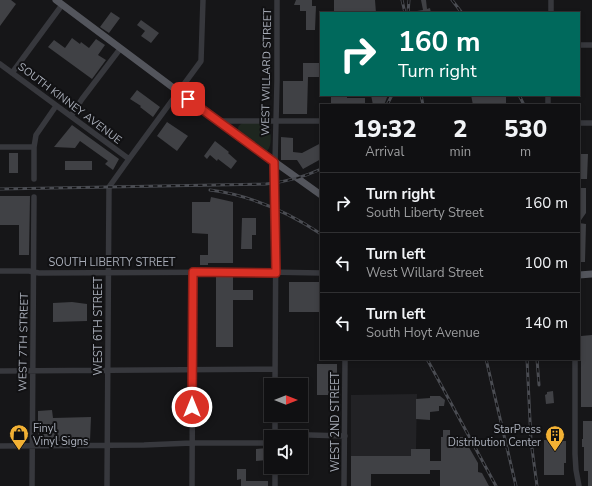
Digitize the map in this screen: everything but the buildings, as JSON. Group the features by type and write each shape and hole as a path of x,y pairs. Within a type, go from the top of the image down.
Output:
{"main road":[{"path":"59,2 178,92 320,194"},
{"path":"580,274 592,274"}],"street":[{"name":"WEST 6TH STREET","path":"107,486 109,187 201,61 203,0"},
{"name":"WEST WILLARD STREET","path":"275,378 276,273 274,162 276,120 277,0"},
{"path":"551,0 551,12"},
{"path":"12,73 59,2"},
{"path":"580,46 592,46"},
{"path":"71,116 120,49"},
{"name":"SOUTH KINNEY AVENUE","path":"0,64 129,159"},
{"path":"34,179 34,142 38,132 56,106"},
{"path":"218,121 320,121"},
{"path":"580,123 592,123"},
{"path":"0,147 34,147"},
{"name":"WEST 7TH STREET","path":"32,486 34,197"},
{"name":"SOUTH LIBERTY STREET","path":"0,271 29,271 39,273 320,273"},
{"path":"192,486 193,272"},
{"name":"WEST 2ND STREET","path":"344,486 345,360"},
{"path":"575,360 574,432 576,470 579,486"},
{"path":"0,371 275,369"},
{"path":"308,435 345,436"},
{"path":"0,446 264,443"},
{"path":"275,474 275,486"}],"shaded area":[{"path":"243,123 268,123 270,125 271,142 267,151 264,151 238,130 239,126"},
{"path":"417,394 416,449 411,449 411,456 351,456 351,395"}],"railway":[{"path":"402,0 405,12"},
{"path":"408,12 409,0"},
{"path":"452,0 461,12"},
{"path":"388,104 392,96"},
{"path":"421,96 423,104"},
{"path":"520,96 524,104"},
{"path":"0,189 266,184 294,179 320,169"},
{"path":"210,190 225,192 254,200 282,212 320,233"},
{"path":"428,360 496,486"},
{"path":"486,360 516,486"},
{"path":"527,360 531,441 537,486"},
{"path":"537,360 539,385"}],"place":[{"name":"Finyl Vinyl Signs","path":"19,451"},
{"name":"StarPress Distribution Center","path":"555,452"}],"route":[{"path":"188,99 274,162 276,203 276,273 193,272 192,407"}]}
